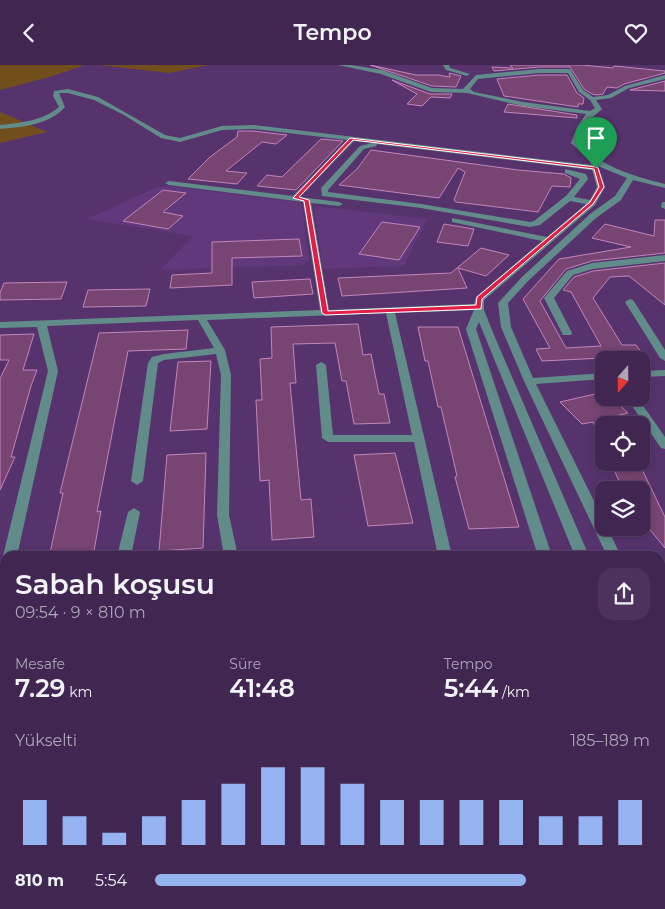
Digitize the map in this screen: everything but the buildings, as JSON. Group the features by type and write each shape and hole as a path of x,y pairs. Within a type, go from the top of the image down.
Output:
{"street":[{"path":"341,65 382,72 431,90 467,91 523,105 590,113"},
{"path":"446,65 448,69 476,77 568,68 581,91 592,99 599,109 590,113 577,131 574,143 595,164 601,187 592,203 479,299 479,309 471,329 544,551"},
{"path":"467,74 471,65"},
{"path":"527,65 551,71"},
{"path":"467,91 466,89 476,77"},
{"path":"592,99 609,97 620,93 622,89 627,87 665,77"},
{"path":"0,127 41,120 55,115 62,107 56,92 62,90 94,97 163,137 174,140 222,128 253,127 595,164 630,177 665,186"},
{"path":"295,198 352,139"},
{"path":"368,145 574,172 583,176 584,179 569,198 537,223 530,225 421,206 325,194 324,190 362,147 368,145"},
{"path":"612,551 529,381 506,327 503,303 525,279 593,216 618,198 630,177"},
{"path":"169,183 415,213 548,240"},
{"path":"569,198 592,203"},
{"path":"307,200 325,313"},
{"path":"415,213 421,206"},
{"path":"567,333 549,298 570,273 592,266 665,258"},
{"path":"630,302 665,358"},
{"path":"0,325 479,309"},
{"path":"479,309 580,551"},
{"path":"390,311 444,551"},
{"path":"201,318 220,350 226,375 223,515 230,551"},
{"path":"11,551 54,371 41,323"},
{"path":"137,481 153,363 156,359 164,357 220,350"},
{"path":"321,365 328,438 418,439"},
{"path":"650,374 665,373"},
{"path":"529,381 595,377"},
{"path":"637,406 665,445"},
{"path":"125,551 134,512"}],"shaded area":[{"path":"0,65 84,65 50,77 0,90"},
{"path":"98,65 208,65 169,73"},
{"path":"0,112 47,132 0,143"},
{"path":"167,186 297,202 302,205 309,261 301,265 160,270 193,236 87,219 155,188"},
{"path":"314,206 427,219 404,266 323,269"}],"route":[{"path":"352,139 596,168 601,187 592,203 479,299 479,307 325,313 307,200 295,198 352,139"}]}
